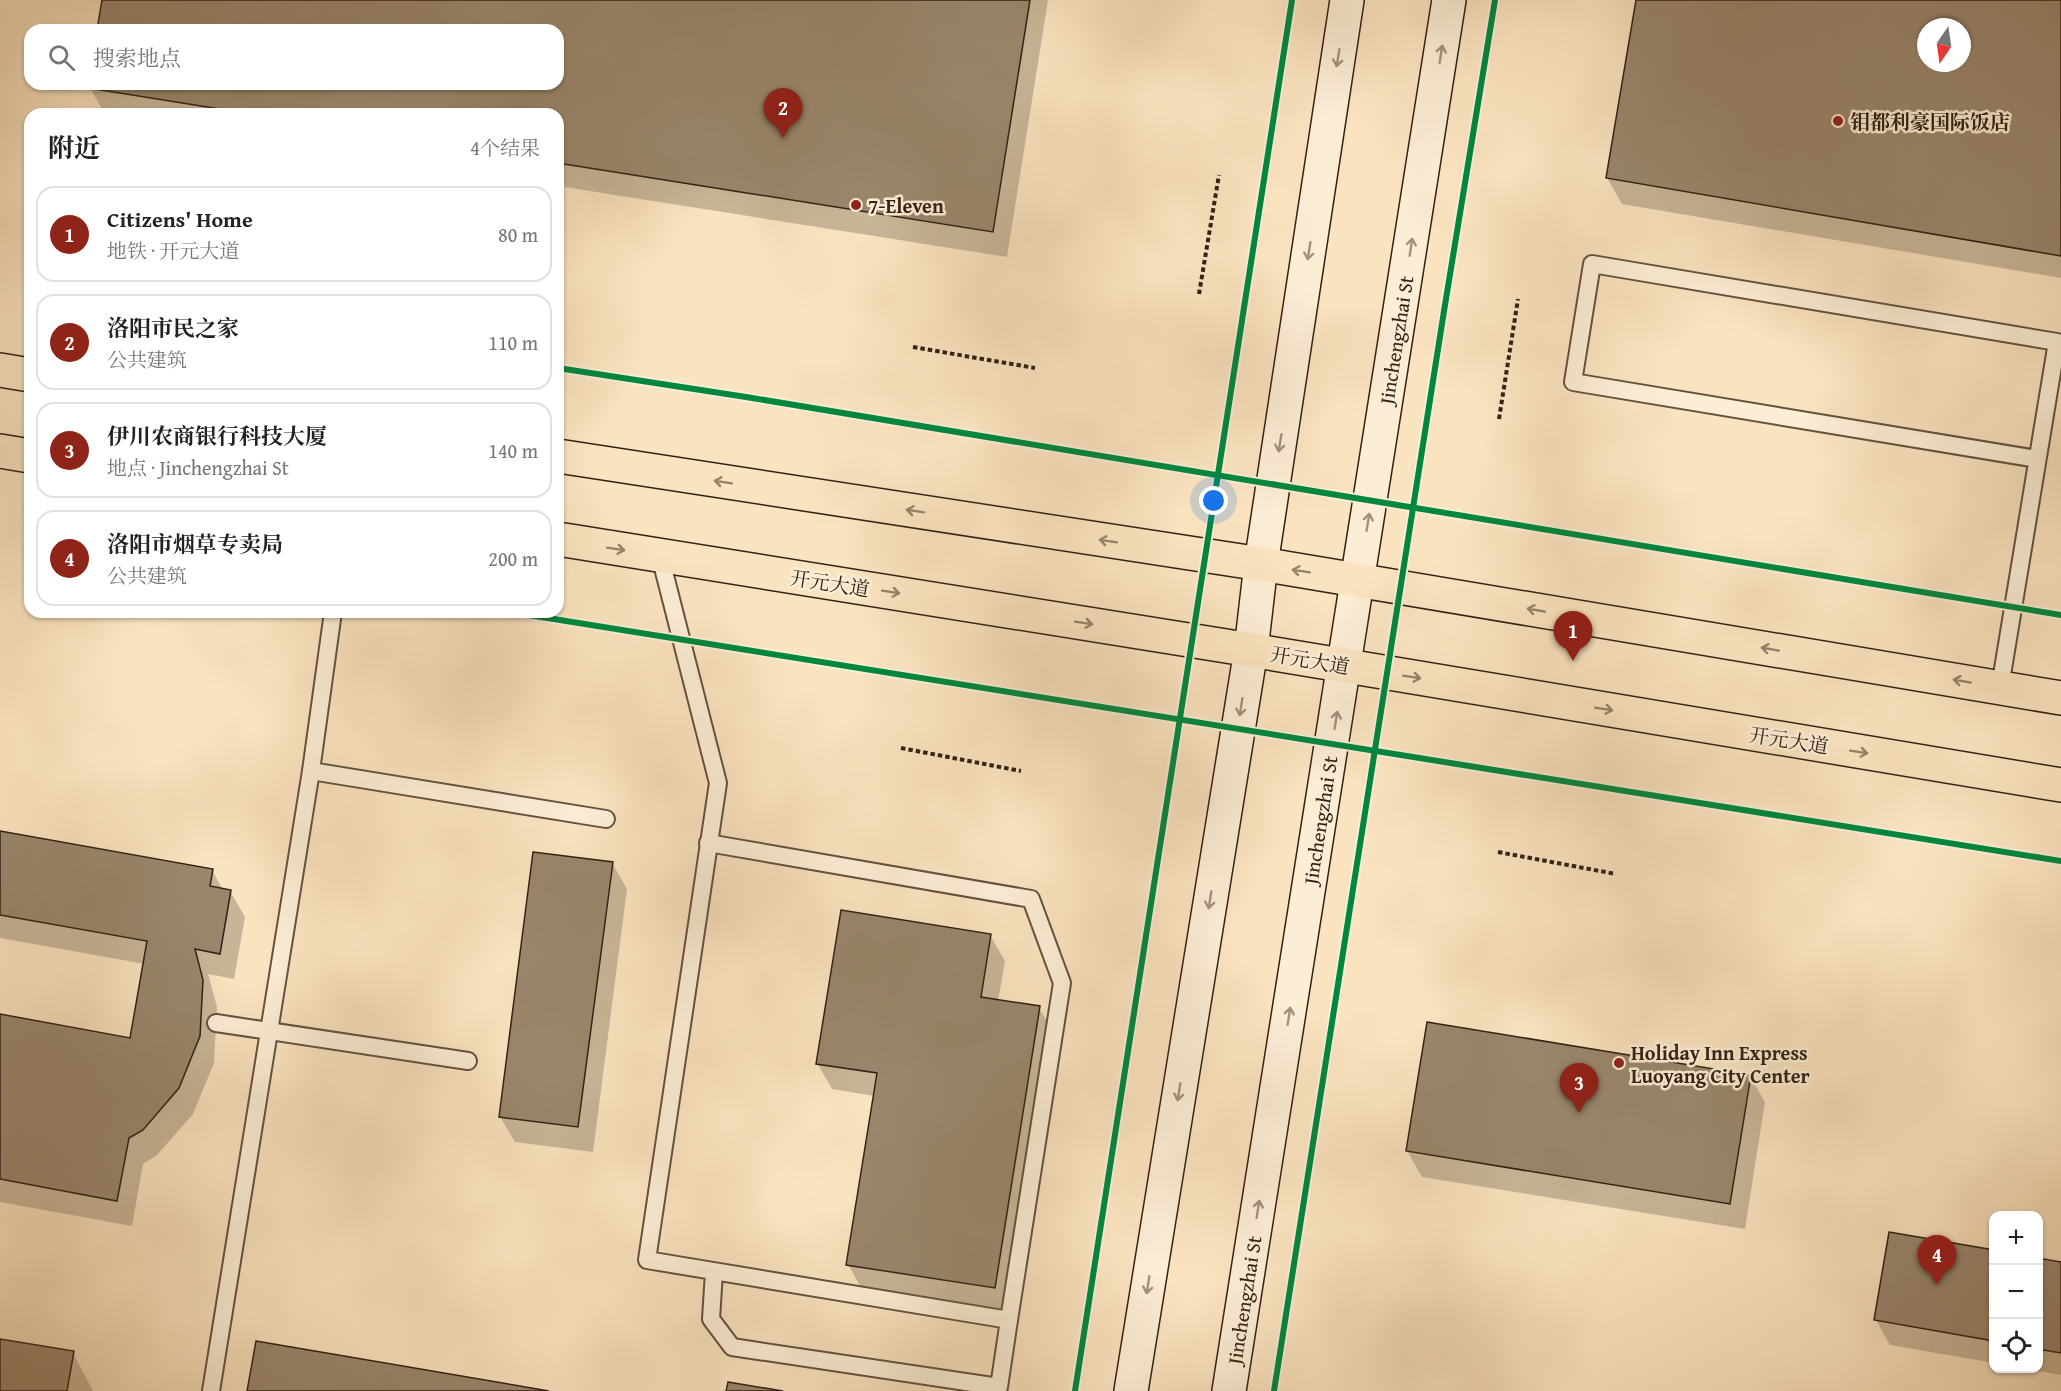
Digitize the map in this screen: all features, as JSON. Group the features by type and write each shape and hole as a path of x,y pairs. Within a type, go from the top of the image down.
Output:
{"main road":[{"path":"1131,1391 1251,650 1347,0"},
{"name":"Jinchengzhai St","path":"1229,1391 1449,0"},
{"path":"0,370 24,374"},
{"path":"0,451 24,455"},
{"path":"564,457 1262,564 2061,698"},
{"name":"开元大道","path":"564,540 1251,650 2061,785"}],"lane":[{"path":"2000,687 2058,342 1592,264 1573,382 2037,459"},
{"path":"660,555 718,783 647,1260 1009,1320"},
{"path":"211,1391 311,771 332,618"},
{"path":"311,771 606,819"},
{"path":"708,843 1031,899 1062,983 999,1387 732,1347 711,1318 714,1272"},
{"path":"216,1023 468,1061"}],"path":[{"path":"1199,294 1219,175"},
{"path":"1499,419 1518,299"},
{"path":"913,347 1035,368"},
{"path":"901,748 1021,771"},
{"path":"1498,852 1616,874"}],"building":[{"path":"102,0 1030,0 993,232 564,164 564,108 213,108 101,90 564,90 564,24 98,24"},
{"name":"钼都利豪国际饭店","path":"1636,0 2061,0 2061,256 1606,178"},
{"path":"0,831 213,869 210,886 231,890 220,954 195,949 203,980 200,1036 179,1088 143,1130 129,1138 117,1201 0,1179 0,1014 130,1038 147,941 0,915"},
{"path":"533,852 613,862 578,1127 499,1117"},
{"path":"841,910 991,934 981,997 1040,1006 995,1288 846,1265 877,1073 816,1064"},
{"path":"1427,1022 1751,1075 1730,1204 1406,1151"},
{"path":"1889,1232 1989,1249 1989,1340 1874,1320"},
{"path":"2043,1259 2061,1262 2061,1353 2043,1350"},
{"path":"0,1339 74,1351 67,1391 0,1391"},
{"path":"256,1341 549,1391 247,1391"},
{"path":"728,1382 783,1391 726,1391"}],"cycle path":[{"path":"1075,1391 1292,0"},
{"path":"1274,1391 1495,0"},
{"path":"564,369 746,397 2061,615"},
{"path":"547,618 2061,861"}],"place":[{"name":"钼都利豪国际饭店","path":"1838,121"},
{"name":"洛阳市民之家","path":"783,138"},
{"name":"7-Eleven","path":"856,205"},
{"name":"Citizens' Home","path":"1573,661"},
{"name":"Holiday Inn Express Luoyang City Center","path":"1619,1063"},
{"name":"伊川农商银行科技大厦","path":"1579,1113"},
{"name":"洛阳市烟草专卖局","path":"1937,1285"}]}
